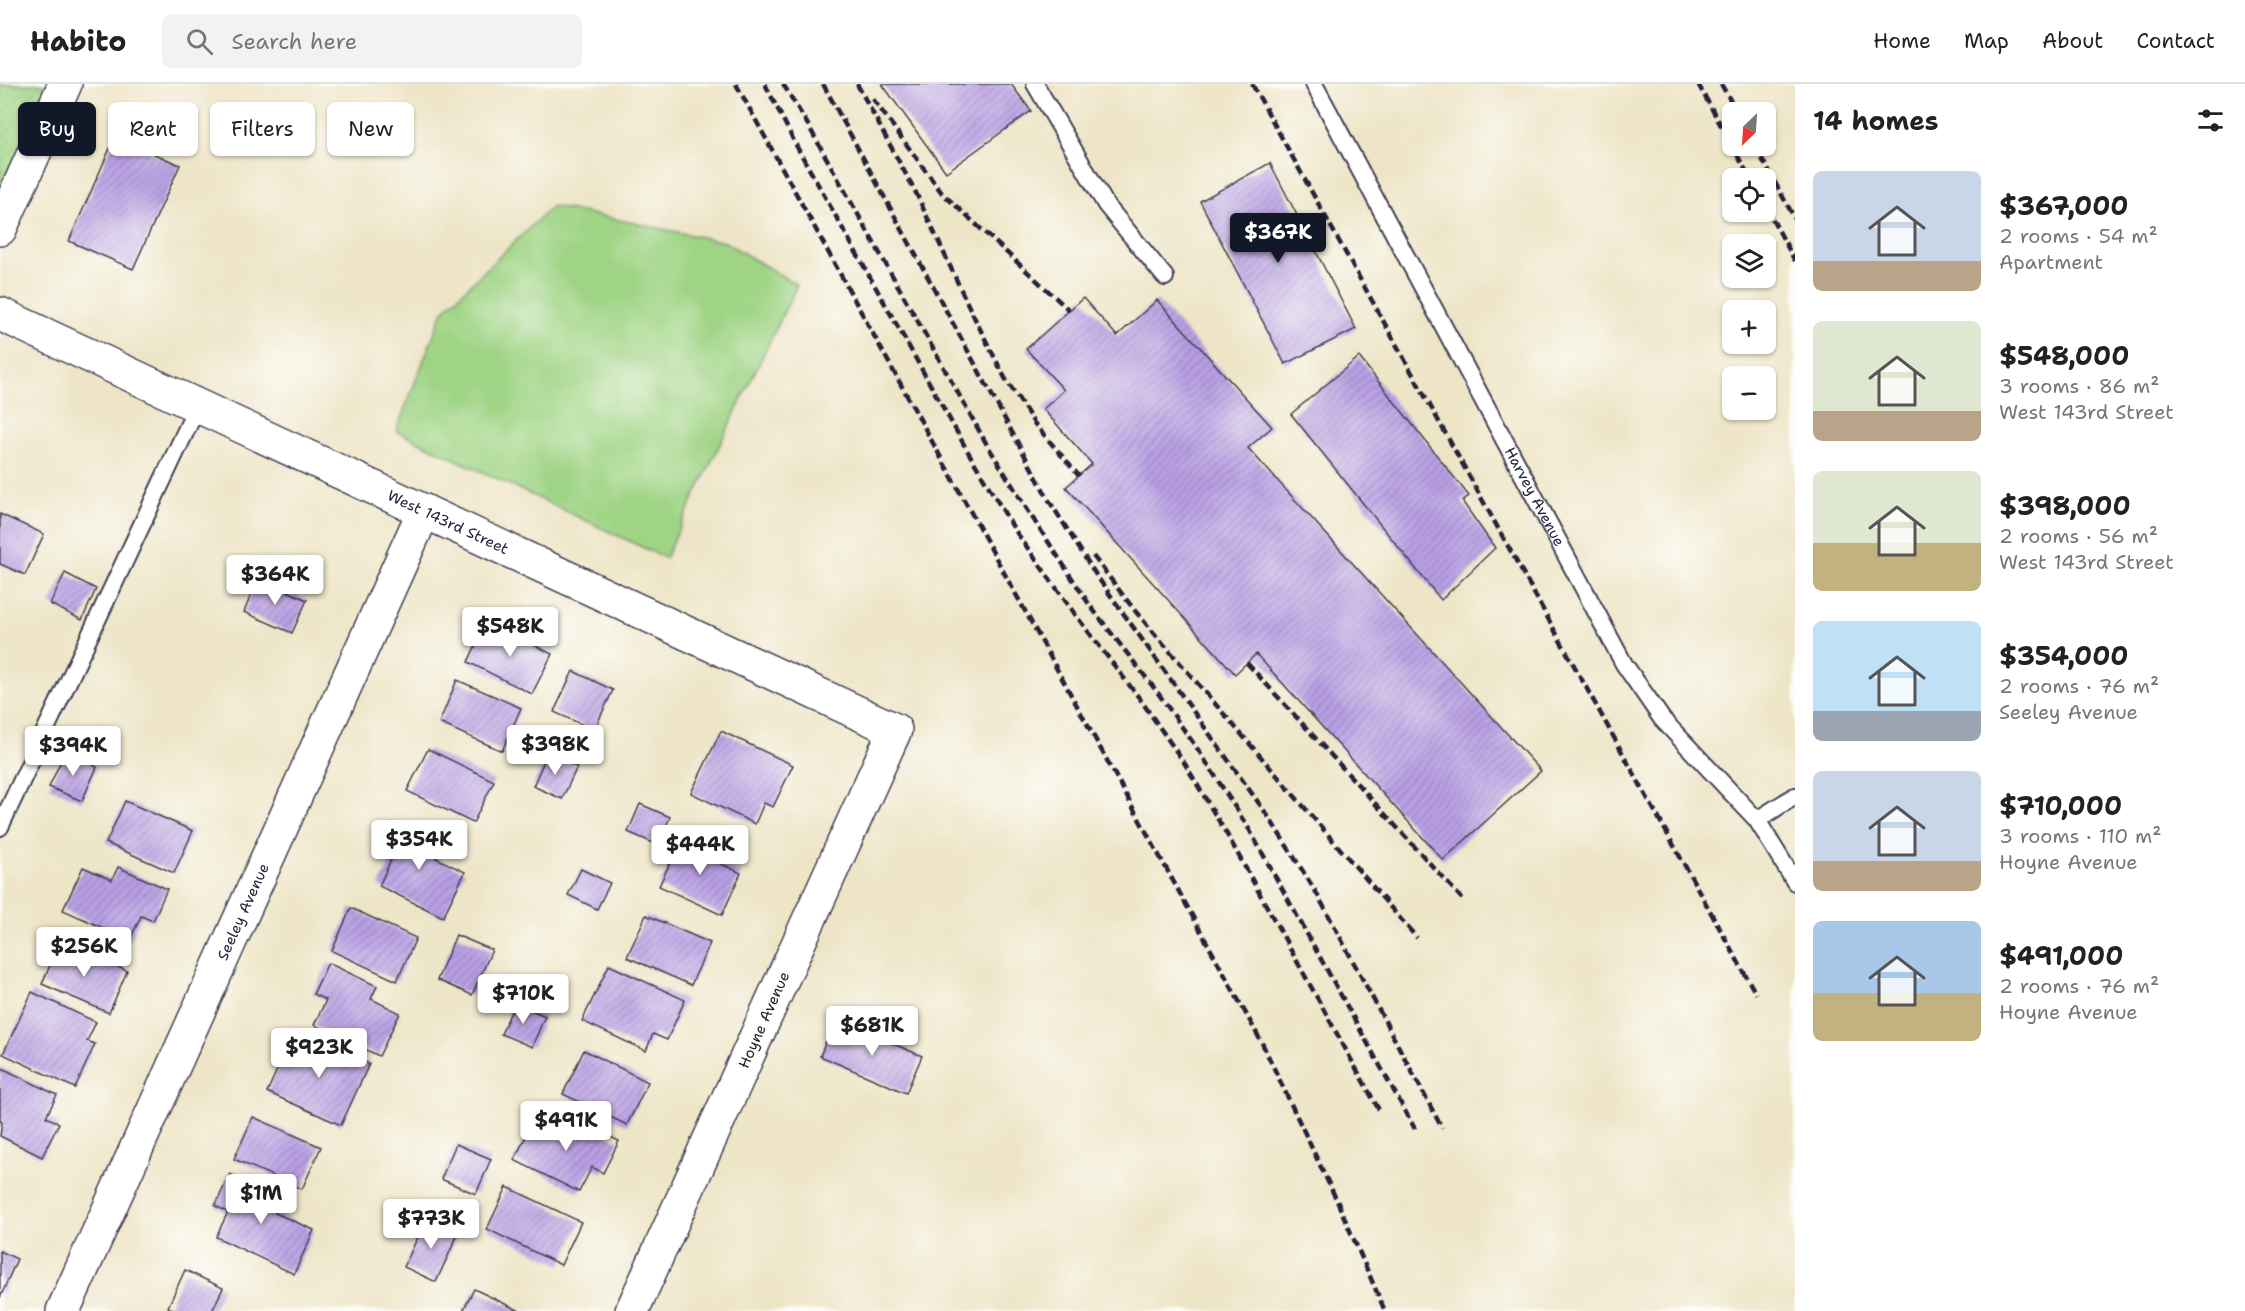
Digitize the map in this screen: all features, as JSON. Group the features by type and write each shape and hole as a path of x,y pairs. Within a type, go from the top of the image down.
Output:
{"street":[{"path":"0,229 65,84"},
{"name":"West 143rd Street","path":"0,314 896,730"},
{"name":"Seeley Avenue","path":"63,1311 424,511"},
{"name":"Hoyne Avenue","path":"632,1311 896,730"}],"lane":[{"path":"1035,84 1106,205 1165,277"},
{"name":"Harvey Avenue","path":"1314,84 1624,663 1662,719 1757,820 1795,882"},
{"path":"0,827 197,407"},
{"path":"1757,820 1795,796"}],"green space":[{"path":"0,84 55,84 47,102 18,102 18,156 22,156 0,204"},
{"path":"552,206 725,242 797,285 665,558 396,431 443,311"}],"building":[{"path":"882,84 1011,84 1031,111 946,172"},
{"path":"108,153 108,156 159,156 180,165 133,269 69,241"},
{"path":"1270,163 1356,329 1285,364 1200,201"},
{"path":"1083,298 1117,336 1157,300 1272,427 1248,448 1541,771 1443,860 1256,654 1235,674 1066,487 1092,464 1043,409 1064,390 1026,349"},
{"path":"1359,357 1469,496 1462,501 1495,548 1441,600 1291,414"},
{"path":"0,514 44,534 25,575 0,564"},
{"path":"65,573 96,589 82,620 50,604"},
{"path":"258,578 307,600 292,633 244,612"},
{"path":"487,622 552,654 532,694 468,662"},
{"path":"573,671 613,690 594,730 554,712"},
{"path":"457,680 521,708 502,751 439,723"},
{"path":"721,731 793,765 773,807 764,803 755,824 691,793"},
{"path":"428,749 494,781 473,823 407,791"},
{"path":"65,752 97,767 82,801 49,787"},
{"path":"547,754 577,767 562,799 533,786"},
{"path":"125,801 193,831 174,873 106,843"},
{"path":"640,804 670,817 658,845 628,832"},
{"path":"393,823 442,847 436,858 465,872 443,917 379,886 391,860 378,854"},
{"path":"686,830 708,840 702,855 741,873 722,915 659,886"},
{"path":"83,867 112,880 118,867 167,889 153,921 141,916 130,940 63,910"},
{"path":"581,869 610,883 597,909 568,895"},
{"path":"351,908 416,938 397,981 332,951"},
{"path":"646,915 710,943 691,985 627,957"},
{"path":"456,935 492,950 472,995 437,980"},
{"path":"60,942 127,971 109,1013 42,984"},
{"path":"328,963 377,986 371,999 400,1013 379,1056 314,1025 326,1000 313,994"},
{"path":"609,965 685,1000 667,1040 653,1034 646,1051 582,1021"},
{"path":"32,992 96,1022 87,1041 95,1044 75,1088 3,1054"},
{"path":"515,1003 545,1016 532,1047 501,1034"},
{"path":"844,1023 922,1056 906,1093 820,1056 829,1034 838,1038"},
{"path":"304,1034 369,1064 341,1125 267,1092 287,1048 296,1052"},
{"path":"584,1050 648,1082 627,1125 563,1094"},
{"path":"0,1067 57,1095 46,1117 59,1123 42,1157 0,1136 2,1122 0,1121"},
{"path":"253,1117 321,1147 302,1189 234,1159"},
{"path":"572,1118 619,1141 603,1173 592,1167 579,1192 514,1160 535,1119 565,1133"},
{"path":"456,1144 491,1159 476,1194 441,1179"},
{"path":"230,1174 281,1198 275,1213 314,1230 294,1274 216,1237 228,1212 215,1206"},
{"path":"507,1187 581,1222 561,1265 487,1229"},
{"path":"426,1219 458,1234 436,1282 404,1267"},
{"path":"0,1251 17,1259 0,1298"},
{"path":"185,1270 223,1288 212,1311 176,1311 168,1307"},
{"path":"474,1289 520,1311 463,1311"}],"railway":[{"path":"736,84 1262,1043 1338,1203 1385,1311"},
{"path":"765,84 797,147 967,450 1014,529 1140,699 1185,764 1229,838 1379,1110"},
{"path":"783,84 986,443 1032,517 1091,607 1158,693 1201,754 1249,829 1415,1129"},
{"path":"823,84 1050,502 1096,575 1268,816 1316,892 1442,1128"},
{"path":"857,84 916,193 1005,378 1034,423 1079,476"},
{"path":"1252,84 1756,994"},
{"path":"1698,84 1744,168"},
{"path":"1721,84 1731,102"},
{"path":"873,99 942,193 1069,310"},
{"path":"1760,156 1795,219"},
{"path":"1774,222 1795,261"},
{"path":"1093,556 1136,612 1417,938"},
{"path":"1247,663 1465,902"}]}
